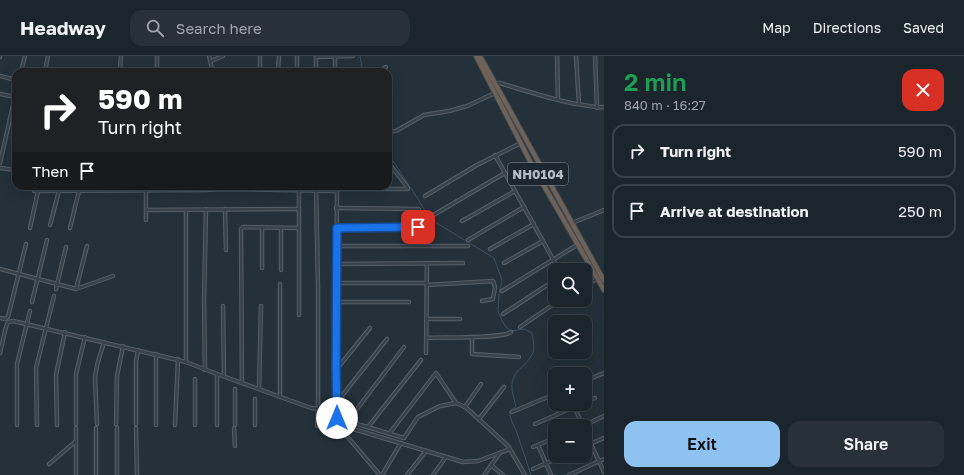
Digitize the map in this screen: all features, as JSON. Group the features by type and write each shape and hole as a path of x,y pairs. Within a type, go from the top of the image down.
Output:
{"highway":[{"name":"NH0104","path":"476,56 493,84"},
{"name":"NH0104","path":"480,56 521,143 604,290"},
{"name":"NH0104","path":"497,92 604,281"}],"street":[{"path":"22,68 25,56"},
{"path":"46,68 48,56"},
{"path":"120,68 121,56"},
{"path":"157,56 157,68"},
{"path":"209,56 212,68"},
{"path":"211,61 223,56"},
{"path":"260,56 260,68"},
{"path":"278,68 279,56"},
{"path":"297,56 297,68"},
{"path":"316,68 316,56 353,56"},
{"path":"335,56 335,68"},
{"path":"557,56 558,100"},
{"path":"576,56 579,104"},
{"path":"595,56 597,108"},
{"path":"0,76 12,79"},
{"path":"493,84 500,83 558,100 604,108"},
{"path":"392,131 424,115 449,111 467,106 497,92"},
{"path":"0,94 12,96"},
{"path":"0,163 12,111"},
{"path":"425,196 495,155 521,143"},
{"path":"495,155 555,263"},
{"path":"392,167 408,189 392,189"},
{"path":"0,168 12,170"},
{"path":"430,217 505,173"},
{"path":"146,190 146,220"},
{"path":"34,191 206,190"},
{"path":"299,315 298,190 326,190"},
{"path":"337,190 337,418 332,422 331,426 333,430 336,430 346,437 381,475 401,443"},
{"path":"30,228 38,191"},
{"path":"50,225 59,191"},
{"path":"70,228 80,191"},
{"path":"316,191 318,294 317,426"},
{"path":"462,221 515,191"},
{"path":"468,240 524,207"},
{"path":"336,208 420,209"},
{"path":"205,370 204,300 206,209"},
{"path":"225,209 226,250"},
{"path":"146,210 299,209"},
{"path":"186,210 186,362"},
{"path":"572,223 604,210"},
{"path":"490,249 534,224"},
{"path":"242,383 241,229 243,227 299,228"},
{"path":"262,227 262,268"},
{"path":"337,228 430,227"},
{"path":"281,228 281,270"},
{"path":"32,302 47,240"},
{"path":"504,263 543,241"},
{"path":"0,318 5,319 8,317 26,244"},
{"path":"502,290 577,244"},
{"path":"76,289 87,246"},
{"path":"337,246 468,246"},
{"path":"56,289 66,247"},
{"path":"337,264 463,263"},
{"path":"426,264 426,353"},
{"path":"0,269 76,289 113,276"},
{"path":"592,282 597,279"},
{"path":"337,283 427,284 493,281 495,287 493,299 482,301"},
{"path":"280,284 280,396"},
{"path":"503,314 548,285"},
{"path":"37,425 36,368 54,296"},
{"path":"337,302 409,302"},
{"path":"223,306 224,376"},
{"path":"259,389 261,306"},
{"path":"520,327 550,307"},
{"path":"17,425 17,364 30,311"},
{"path":"426,319 460,319"},
{"path":"0,353 8,322 14,320 186,362 311,408 337,412"},
{"path":"336,370 370,328"},
{"path":"57,425 56,375 65,332"},
{"path":"426,338 508,335 512,332"},
{"path":"76,475 76,374 85,337"},
{"path":"472,337 472,354 519,357"},
{"path":"337,402 387,339"},
{"path":"96,475 97,426 95,378 97,365 104,342"},
{"path":"117,475 117,376 124,346"},
{"path":"348,421 404,347"},
{"path":"137,475 136,362 138,350"},
{"path":"156,354 156,425"},
{"path":"175,425 178,360"},
{"path":"368,427 421,360"},
{"path":"389,434 436,373 456,403 464,407 479,419 510,449 525,475"},
{"path":"592,378 604,373"},
{"path":"217,374 217,425"},
{"path":"195,379 195,425"},
{"path":"464,407 481,384"},
{"path":"479,419 504,387"},
{"path":"234,446 235,389"},
{"path":"512,412 548,397"},
{"path":"254,425 255,399"},
{"path":"337,418 404,438 418,417 440,406 456,403"},
{"path":"535,424 562,411"},
{"path":"592,422 604,416"},
{"path":"335,421 340,426 346,437"},
{"path":"340,426 463,462 478,461 510,449"},
{"path":"336,430 340,426"},
{"path":"592,444 604,438"},
{"path":"49,464 75,441"},
{"path":"533,447 548,441"},
{"path":"538,445 551,475"},
{"path":"592,447 604,472"},
{"path":"407,475 426,451"},
{"path":"484,475 501,452"},
{"path":"433,475 446,457"},
{"path":"569,475 604,459"},
{"path":"533,469 546,464"},
{"path":"491,465 503,475"}],"waterway":[{"path":"360,56 362,68"},
{"path":"392,161 430,219 494,258 502,280 499,294 498,312 505,326 511,331 524,329 532,333 534,351 513,379 512,390 516,406 509,412 531,475"}],"route":[{"path":"337,418 337,228 418,227"}]}
